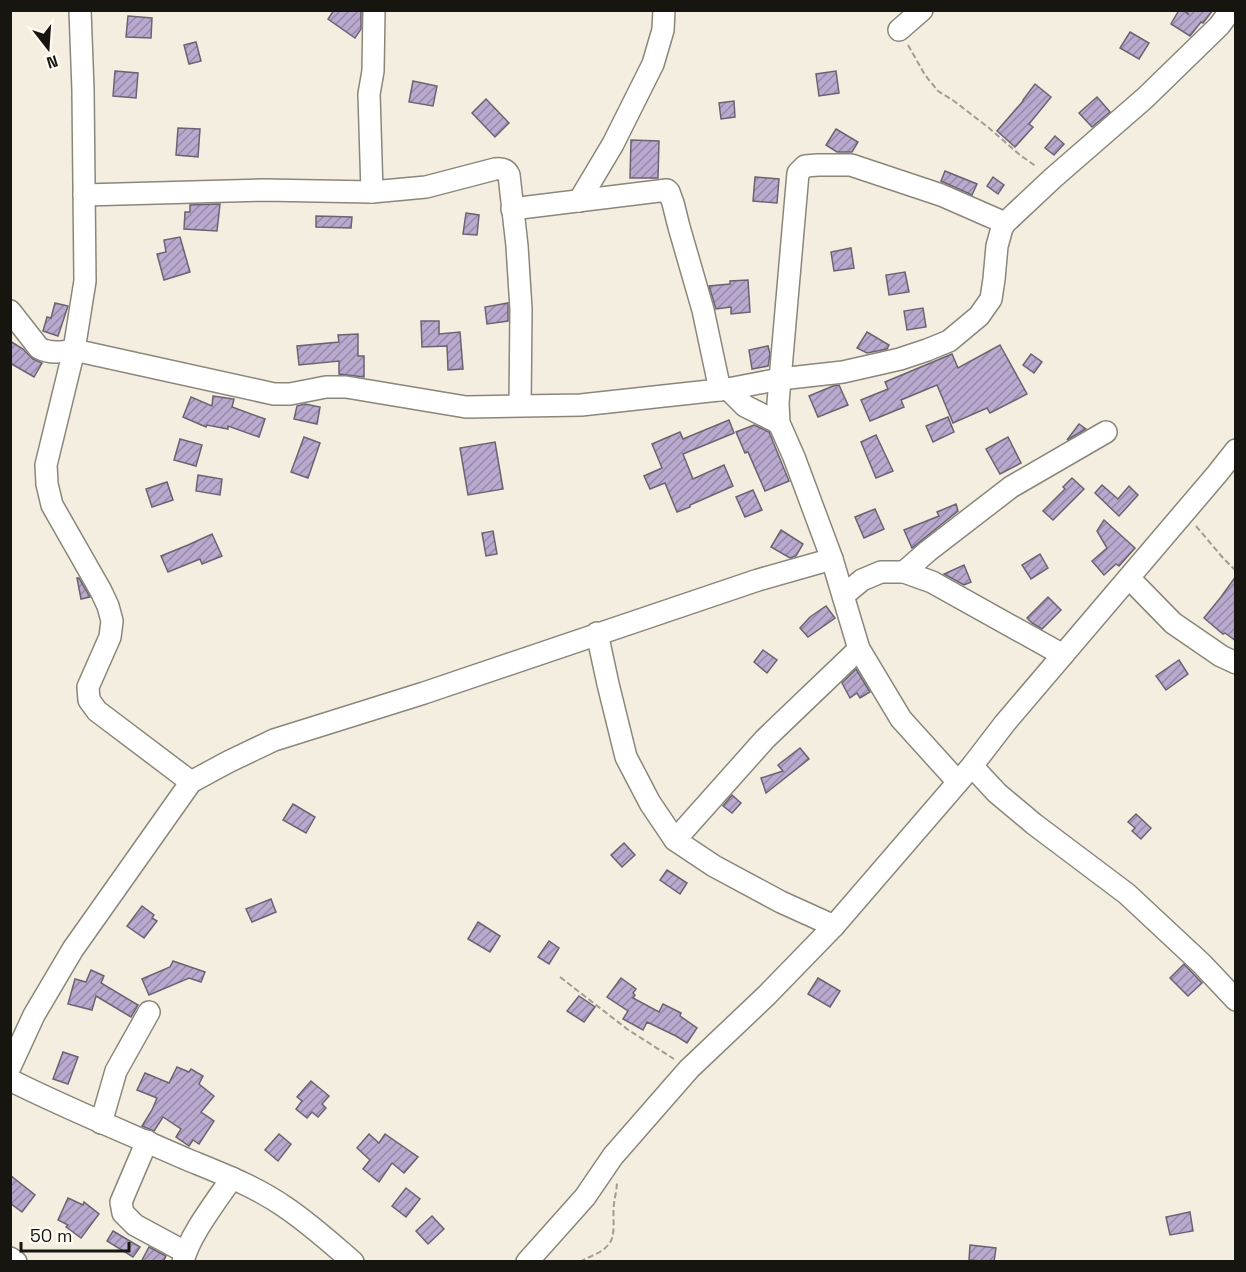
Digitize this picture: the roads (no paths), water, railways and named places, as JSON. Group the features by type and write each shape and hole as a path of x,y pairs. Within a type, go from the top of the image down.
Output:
{"street":[{"path":"80,10 85,281 74,350 46,465 47,484 52,505 101,591 112,621 110,638 88,687 89,700 98,711 191,782"},
{"path":"372,192 369,94 373,70 374,10"},
{"path":"579,201 613,144 653,64 663,30 664,10"},
{"path":"899,30 922,10"},
{"path":"10,311 39,348 45,352 74,350 274,394 290,394 326,387 346,387 466,407 581,405 724,390 780,379 843,372 900,359 948,340 979,316 990,299 997,246 1005,223 1145,98 1219,26 1230,10"},
{"path":"958,782 901,719 860,649 832,559 779,423 778,403 798,173 806,166 851,165 940,195 1005,223"},
{"path":"84,195 264,190 372,192 426,187 502,168 509,175 517,246 520,309 520,405"},
{"path":"512,209 664,189 669,192 724,390 745,406 779,423"},
{"path":"904,572 1011,487 1106,432"},
{"path":"527,1262 585,1197 613,1156 689,1069 767,995 834,926 972,766 1005,723 1236,450"},
{"path":"10,1067 33,1015 73,949 191,782 274,740 424,693 758,580 832,559"},
{"path":"844,595 862,580 881,572 904,572 932,582 1063,655"},
{"path":"1129,578 1173,623 1221,656 1236,663"},
{"path":"597,633 627,757 650,803 675,840 714,866 781,902 834,926"},
{"path":"675,840 765,739 860,649"},
{"path":"972,766 997,793 1034,824 1127,894 1202,964 1236,1000"},
{"path":"101,1123 116,1071 149,1012"},
{"path":"10,1080 101,1123 253,1188 286,1207 353,1262"},
{"path":"147,1141 121,1202 123,1213 135,1224 184,1257 195,1234 232,1178"},
{"path":"10,1258 16,1262"}]}
